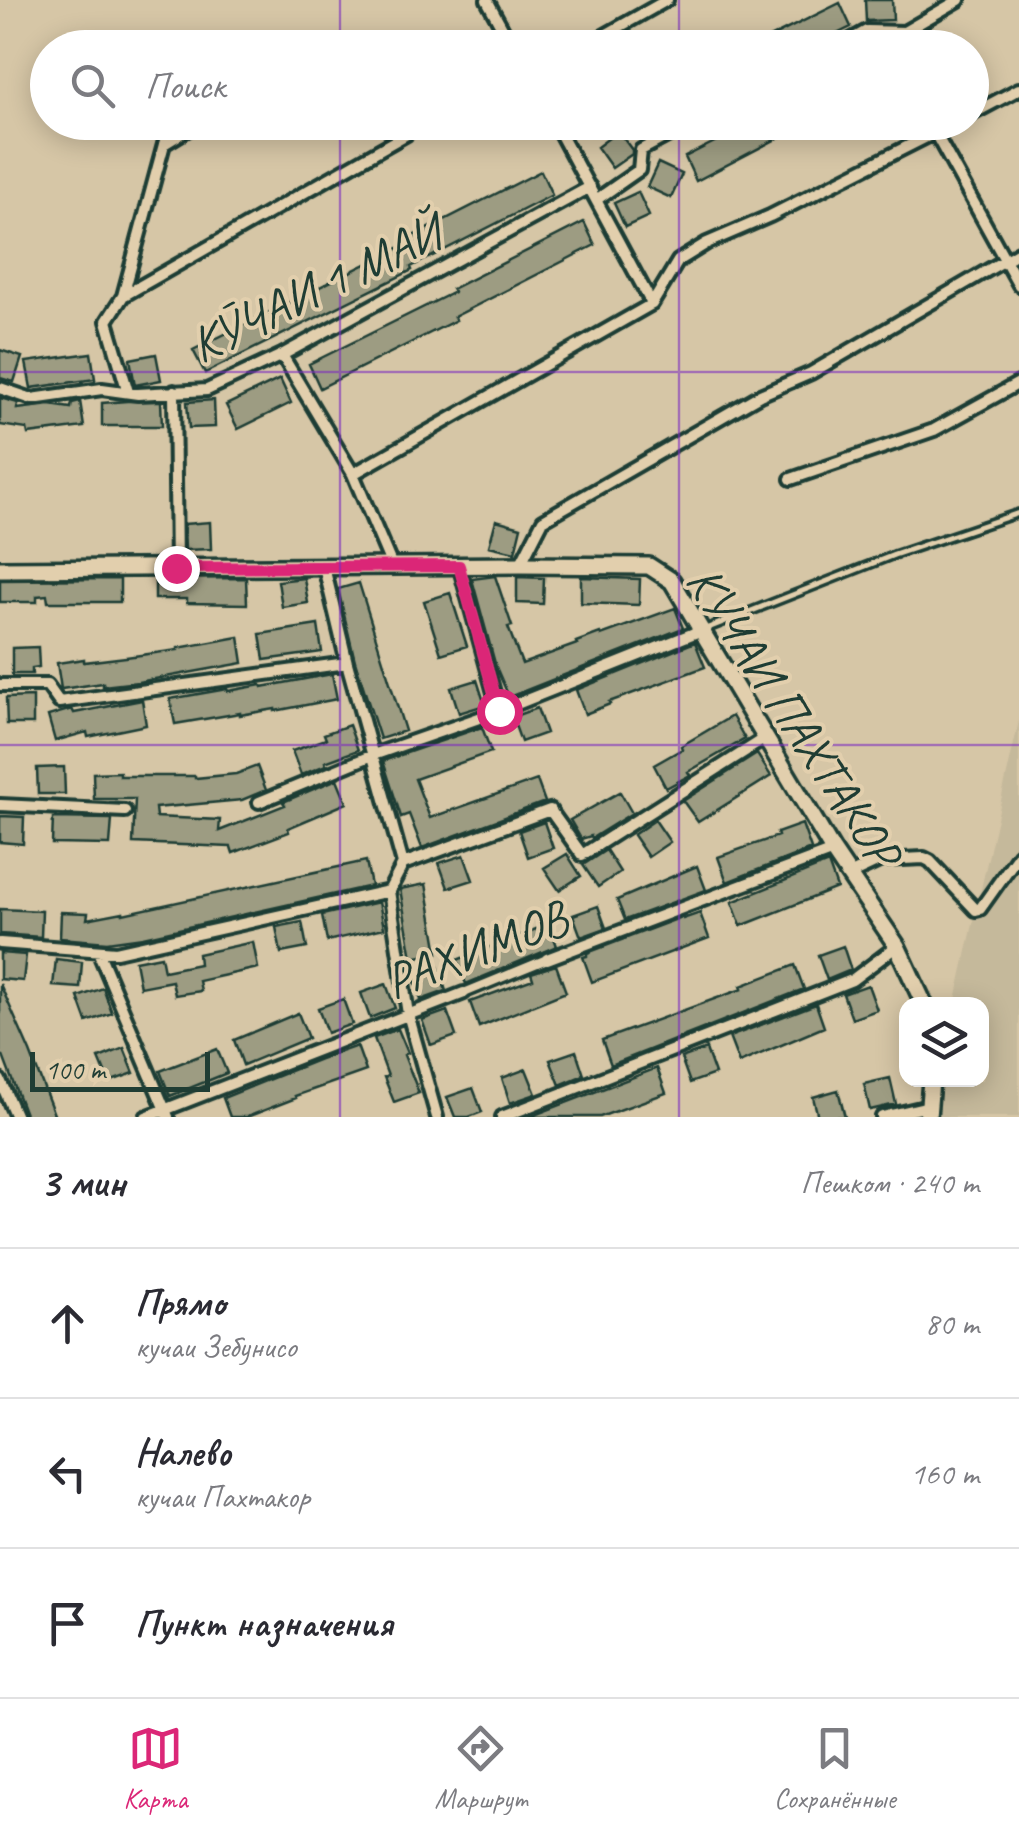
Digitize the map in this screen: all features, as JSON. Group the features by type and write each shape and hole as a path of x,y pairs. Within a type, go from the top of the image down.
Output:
{"main road":[{"name":"КУЧАИ ПАХТАКОР","path":"0,569 649,566 672,581 833,852 897,946 921,997"},
{"path":"928,1112 930,1087"}],"street":[{"path":"487,0 503,30"},
{"path":"614,30 667,0"},
{"path":"907,30 959,0"},
{"path":"989,105 1019,89"},
{"path":"128,392 107,320 123,296 165,140"},
{"path":"164,144 171,140"},
{"path":"123,296 396,140"},
{"path":"564,140 652,304"},
{"path":"596,200 639,170 641,150 660,140"},
{"path":"353,474 652,304 678,261 706,243 770,216 922,140"},
{"path":"937,140 1019,285"},
{"name":"КӮЧАИ 1 МАЙ","path":"0,388 32,399 102,389 138,394 207,390 282,355 590,188"},
{"path":"520,564 543,520 760,395 811,374 1019,252"},
{"path":"282,355 353,474 392,566"},
{"path":"791,479 934,430 1019,383"},
{"path":"174,391 176,568"},
{"path":"459,566 499,711"},
{"path":"324,567 347,664 404,864"},
{"path":"260,802 702,630"},
{"path":"0,686 47,685 59,702 347,664"},
{"path":"438,1117 408,1014 389,891 404,864 550,810 582,855 764,739"},
{"path":"0,805 125,810"},
{"name":"РАХИМОВ","path":"146,1117 166,1113 547,959 833,852"},
{"path":"849,875 885,859 924,858 976,910 1019,854"},
{"path":"0,943 116,952 389,891"},
{"path":"502,1117 852,980 897,946"},
{"path":"98,951 166,1113"},
{"path":"0,1080 16,1117"},
{"path":"882,1117 928,1112"}],"lane":[{"path":"702,630 894,554 1019,513"}],"shaded area":[{"path":"1019,721 1019,1117 928,1117 935,1087 989,1087 989,997 957,997"}],"building":[{"path":"865,0 892,0 893,20 866,21"},
{"path":"840,3 851,27 845,30 785,30"},
{"path":"606,140 625,140 632,154 612,168 597,147"},
{"path":"719,140 775,140 696,181 685,157"},
{"path":"658,163 682,174 671,198 647,187"},
{"path":"541,171 552,195 205,373 193,350 410,242 409,238"},
{"path":"638,192 649,216 625,227 614,203"},
{"path":"584,222 595,245 320,388 309,364"},
{"path":"0,350 22,357 14,382 0,378"},
{"path":"91,353 95,379 31,388 26,362"},
{"path":"156,354 161,380 135,385 130,359"},
{"path":"280,379 291,403 238,429 226,405"},
{"path":"0,398 18,403 17,409 50,405 71,408 72,403 80,401 84,427 28,434 27,429 0,425"},
{"path":"214,400 215,427 189,428 187,402"},
{"path":"161,401 162,426 102,426 102,403"},
{"path":"496,520 521,527 515,552 489,546"},
{"path":"210,522 211,549 185,550 184,524"},
{"path":"495,576 522,664 675,608 683,628 509,697 496,667 472,579"},
{"path":"517,577 544,578 543,604 517,603"},
{"path":"581,577 640,579 639,605 581,603"},
{"path":"246,578 247,604 155,599 155,579"},
{"path":"304,578 308,603 282,607 278,581"},
{"path":"120,579 120,602 48,602 47,595 37,596 37,602 0,602 0,580"},
{"path":"359,583 405,731 380,739 355,661 338,589"},
{"path":"450,593 467,646 441,654 424,601"},
{"path":"318,625 322,652 264,660 260,634"},
{"path":"239,637 243,663 138,682 61,689 57,663 178,650"},
{"path":"695,642 705,667 585,714 576,690"},
{"path":"38,647 39,667 32,668 32,674 12,674 12,648"},
{"path":"332,674 337,699 175,724 170,699"},
{"path":"477,680 485,705 459,713 451,688"},
{"path":"33,697 33,724 7,724 6,698"},
{"path":"142,700 146,725 88,737 87,732 55,741 48,716"},
{"path":"537,708 546,733 521,742 512,717"},
{"path":"732,716 745,739 666,788 654,765"},
{"path":"349,725 358,750 301,775 292,751 326,739 324,734"},
{"path":"482,727 491,752 415,779 430,818 537,780 545,802 422,848 409,814 401,817 383,761"},
{"path":"757,754 771,776 698,822 683,801"},
{"path":"257,766 266,790 242,800 155,808 156,817 220,820 219,831 337,779 347,803 288,828 289,832 233,853 231,847 133,843 135,799 94,799 93,773 195,778 236,774"},
{"path":"64,767 65,794 38,794 37,768"},
{"path":"620,792 632,813 592,838 581,839 570,820"},
{"path":"0,816 24,817 23,844 0,842"},
{"path":"53,818 112,819 110,845 52,844"},
{"path":"655,820 670,842 648,857 633,835"},
{"path":"544,822 553,848 528,857 519,831"},
{"path":"802,824 811,849 727,882 718,857"},
{"path":"606,850 620,872 598,887 583,865"},
{"path":"567,854 581,876 559,890 544,868"},
{"path":"464,855 473,880 448,888 439,863"},
{"path":"366,861 371,886 143,937 107,942 60,938 61,912 88,913 87,919 123,914"},
{"path":"828,863 837,888 741,926 732,902"},
{"path":"697,866 706,890 625,920 617,900"},
{"path":"426,884 438,953 412,958 400,889"},
{"path":"379,902 384,928 327,941 322,915"},
{"path":"598,906 606,928 581,937 573,915"},
{"path":"0,909 42,911 41,937 0,934"},
{"path":"700,913 709,938 592,982 583,957 587,953"},
{"path":"302,922 307,948 281,953 276,927"},
{"path":"549,924 557,946 466,984 457,960"},
{"path":"253,942 258,968 199,981 201,991 175,995 172,981 140,987 135,961 161,956 164,971 199,964 198,954"},
{"path":"843,946 851,970 827,980 818,955"},
{"path":"0,953 26,955 23,981 0,979"},
{"path":"56,959 82,962 80,988 53,986"},
{"path":"556,965 566,992 479,1027 470,1002 533,979 531,973"},
{"path":"795,965 804,989 611,1065 602,1040 742,989 741,986"},
{"path":"438,967 446,991 421,1000 413,976"},
{"path":"0,984 55,1117 26,1117 3,1056 0,1057"},
{"path":"386,984 395,1008 370,1018 361,993"},
{"path":"868,985 877,1010 852,1019 843,994"},
{"path":"103,988 112,1013 87,1022 78,997"},
{"path":"343,999 352,1024 327,1033 318,1008"},
{"path":"816,1004 824,1027 739,1063 729,1037"},
{"path":"447,1011 456,1036 431,1045 422,1020"},
{"path":"298,1013 308,1038 243,1065 234,1040"},
{"path":"398,1029 419,1093 394,1102 374,1038"},
{"path":"357,1046 366,1071 247,1117 230,1117 223,1098"},
{"path":"124,1048 134,1073 109,1082 99,1058"},
{"path":"217,1049 227,1073 170,1096 160,1071"},
{"path":"706,1049 715,1074 690,1083 681,1058"},
{"path":"576,1051 584,1075 560,1085 550,1060"},
{"path":"657,1068 666,1093 600,1117 529,1117"},
{"path":"526,1069 536,1094 510,1103 502,1078"},
{"path":"890,1078 896,1104 870,1110 864,1084"},
{"path":"473,1088 482,1112 455,1117 447,1097"},
{"path":"838,1090 845,1117 818,1117 813,1097"}],"route":[{"path":"176,568 459,566 499,711"}]}
